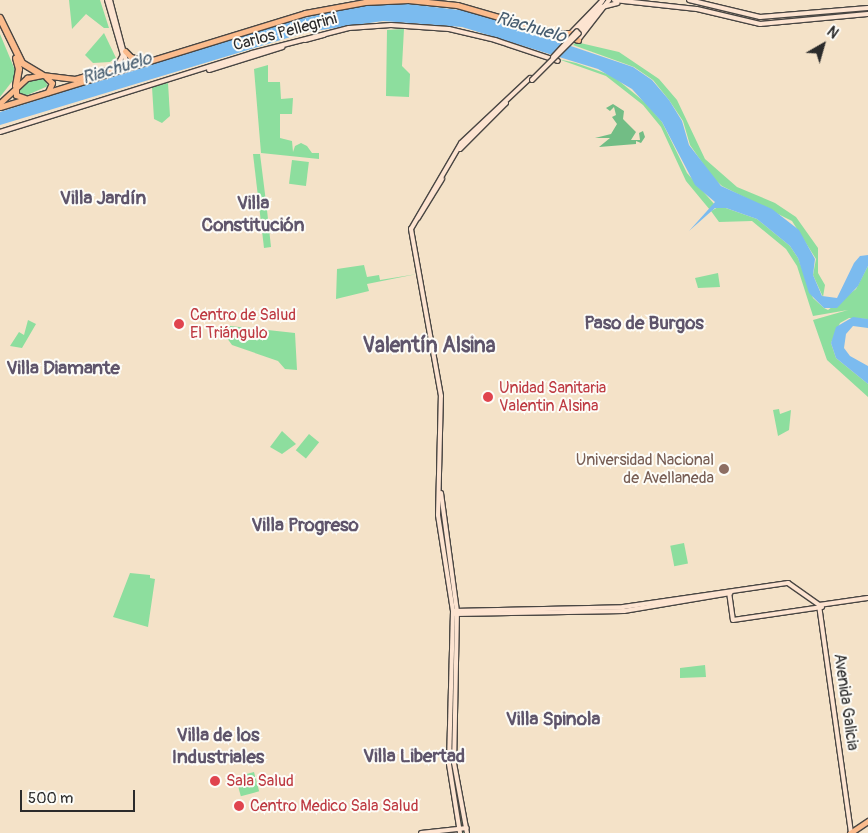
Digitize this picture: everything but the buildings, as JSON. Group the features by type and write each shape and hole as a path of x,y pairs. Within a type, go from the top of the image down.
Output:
{"highway":[{"path":"0,18 22,63 42,75"},
{"path":"0,24 18,65 16,86"}],"main road":[{"path":"108,0 125,51 126,66"},
{"path":"108,0 123,55 115,67"},
{"path":"0,103 16,86 27,78 42,75 75,79 115,67 126,66 275,20 355,0"},
{"path":"344,3 376,0 457,5 578,40"},
{"path":"440,0 478,7 571,33 578,40"},
{"path":"571,33 603,2 609,0"},
{"path":"614,0 620,2"},
{"path":"689,0 760,17 868,8"},
{"path":"603,2 697,9 758,24 868,14"},
{"path":"421,833 467,831 454,763 455,613 440,491 441,396 412,225 463,144 511,95 531,79 578,32 603,2"},
{"path":"578,40 603,2"},
{"path":"790,15 788,18 790,22"},
{"path":"0,107 126,66 268,24 275,20"},
{"name":"Carlos Pellegrini","path":"0,132 154,84 334,33 427,27 473,34 558,61"},
{"path":"125,51 131,57 142,60"},
{"path":"42,75 52,82 47,92"},
{"path":"16,86 17,96 26,98"},
{"path":"455,613 623,607 788,583 820,606"},
{"path":"729,592 733,620 868,600"},
{"name":"Avenida Galicia","path":"820,606 852,833"},
{"path":"455,613 449,764 460,831"},
{"path":"852,833 868,823"}],"green space":[{"path":"69,0 100,0 109,28 104,28 86,14 72,29"},
{"path":"404,29 402,66 410,74 409,97 386,96 387,30"},
{"path":"104,33 116,58 110,62 93,63 85,55"},
{"path":"0,34 15,70 14,79 0,97"},
{"path":"576,42 619,52 659,79 677,100 705,159 737,187 775,203 796,217 818,248 818,273 825,285 823,297 813,275 816,259 792,221 722,186 713,178 690,145 683,121 653,80 634,67 573,45"},
{"path":"558,59 613,76 647,104 662,122 687,173 715,205 710,210 686,181 661,127 643,105 606,76"},
{"path":"268,65 268,82 280,82 281,99 293,98 292,114 280,114 280,138 292,141 293,152 295,146 301,143 307,146 312,153 319,153 319,159 261,153 254,69"},
{"path":"31,79 44,79 48,86 25,96 20,94 18,89 21,84"},
{"path":"168,83 170,116 162,123 154,119 152,87"},
{"path":"613,104 624,111 623,119 636,132 631,140 640,140 639,133 643,131 645,137 641,143 636,141 636,144 599,147 610,138 595,138 611,134 617,124 612,117 616,115 614,107 610,111 606,108"},
{"path":"253,154 260,154 271,247 264,248"},
{"path":"292,160 309,162 306,186 289,184"},
{"path":"720,206 757,219 790,246 798,258 813,298 828,310 856,289 868,266 868,319 849,318 840,323 831,343 836,358 868,384 868,397 827,360 813,320 848,310 813,316 797,266 786,249 752,221 719,222 711,211"},
{"path":"364,265 367,277 379,275 380,280 417,274 367,284 369,291 336,299 337,269"},
{"path":"718,273 720,287 698,288 695,278"},
{"path":"28,320 36,324 22,348 10,346 19,332 24,335"},
{"path":"230,326 295,333 297,370 285,369 278,361 232,345 224,334"},
{"path":"779,409 780,414 791,410 789,430 778,436 773,410"},
{"path":"282,431 296,444 282,454 270,447"},
{"path":"309,434 319,442 306,459 296,450"},
{"path":"684,543 688,564 674,566 670,546"},
{"path":"130,573 150,575 150,578 155,579 148,627 113,617"},
{"path":"456,612 454,763 467,833 460,833 449,764 453,614"},
{"path":"705,665 706,677 680,678 680,668"},
{"path":"254,772 259,791 241,796 236,777"}],"water":[{"name":"Riachuelo","path":"400,3 476,12 543,33 544,37 633,67 652,80 669,100 682,121 689,145 721,186 772,209 799,230 815,259 813,275 822,296 837,298 854,263 860,256 868,255 868,266 858,286 837,308 824,308 809,293 798,258 790,246 757,219 726,208 715,208 689,231 715,202 695,185 662,122 632,89 598,69 462,27 383,21 307,32 0,125 0,112 269,26 358,6"},
{"path":"853,317 868,319 868,328 853,326 846,334 844,348 850,356 868,366 868,384 836,358 831,343 836,327"}],"place":[{"name":"Centro de Salud El Triángulo","path":"179,324"},
{"name":"Unidad Sanitaria Valentin Alsina","path":"488,397"},
{"name":"Universidad Nacional de Avellaneda","path":"724,469"},
{"name":"Sala Salud","path":"215,781"},
{"name":"Centro Medico Sala Salud","path":"239,806"}],"district":[{"name":"Villa Jardín","path":"103,199"},
{"name":"Villa Constitución","path":"253,215"},
{"name":"Paso de Burgos","path":"644,324"},
{"name":"Valentín Alsina","path":"429,346"},
{"name":"Villa Diamante","path":"63,369"},
{"name":"Villa Progreso","path":"305,526"},
{"name":"Villa Spinola","path":"553,720"},
{"name":"Villa de los Industriales","path":"218,747"},
{"name":"Villa Libertad","path":"414,757"}]}
